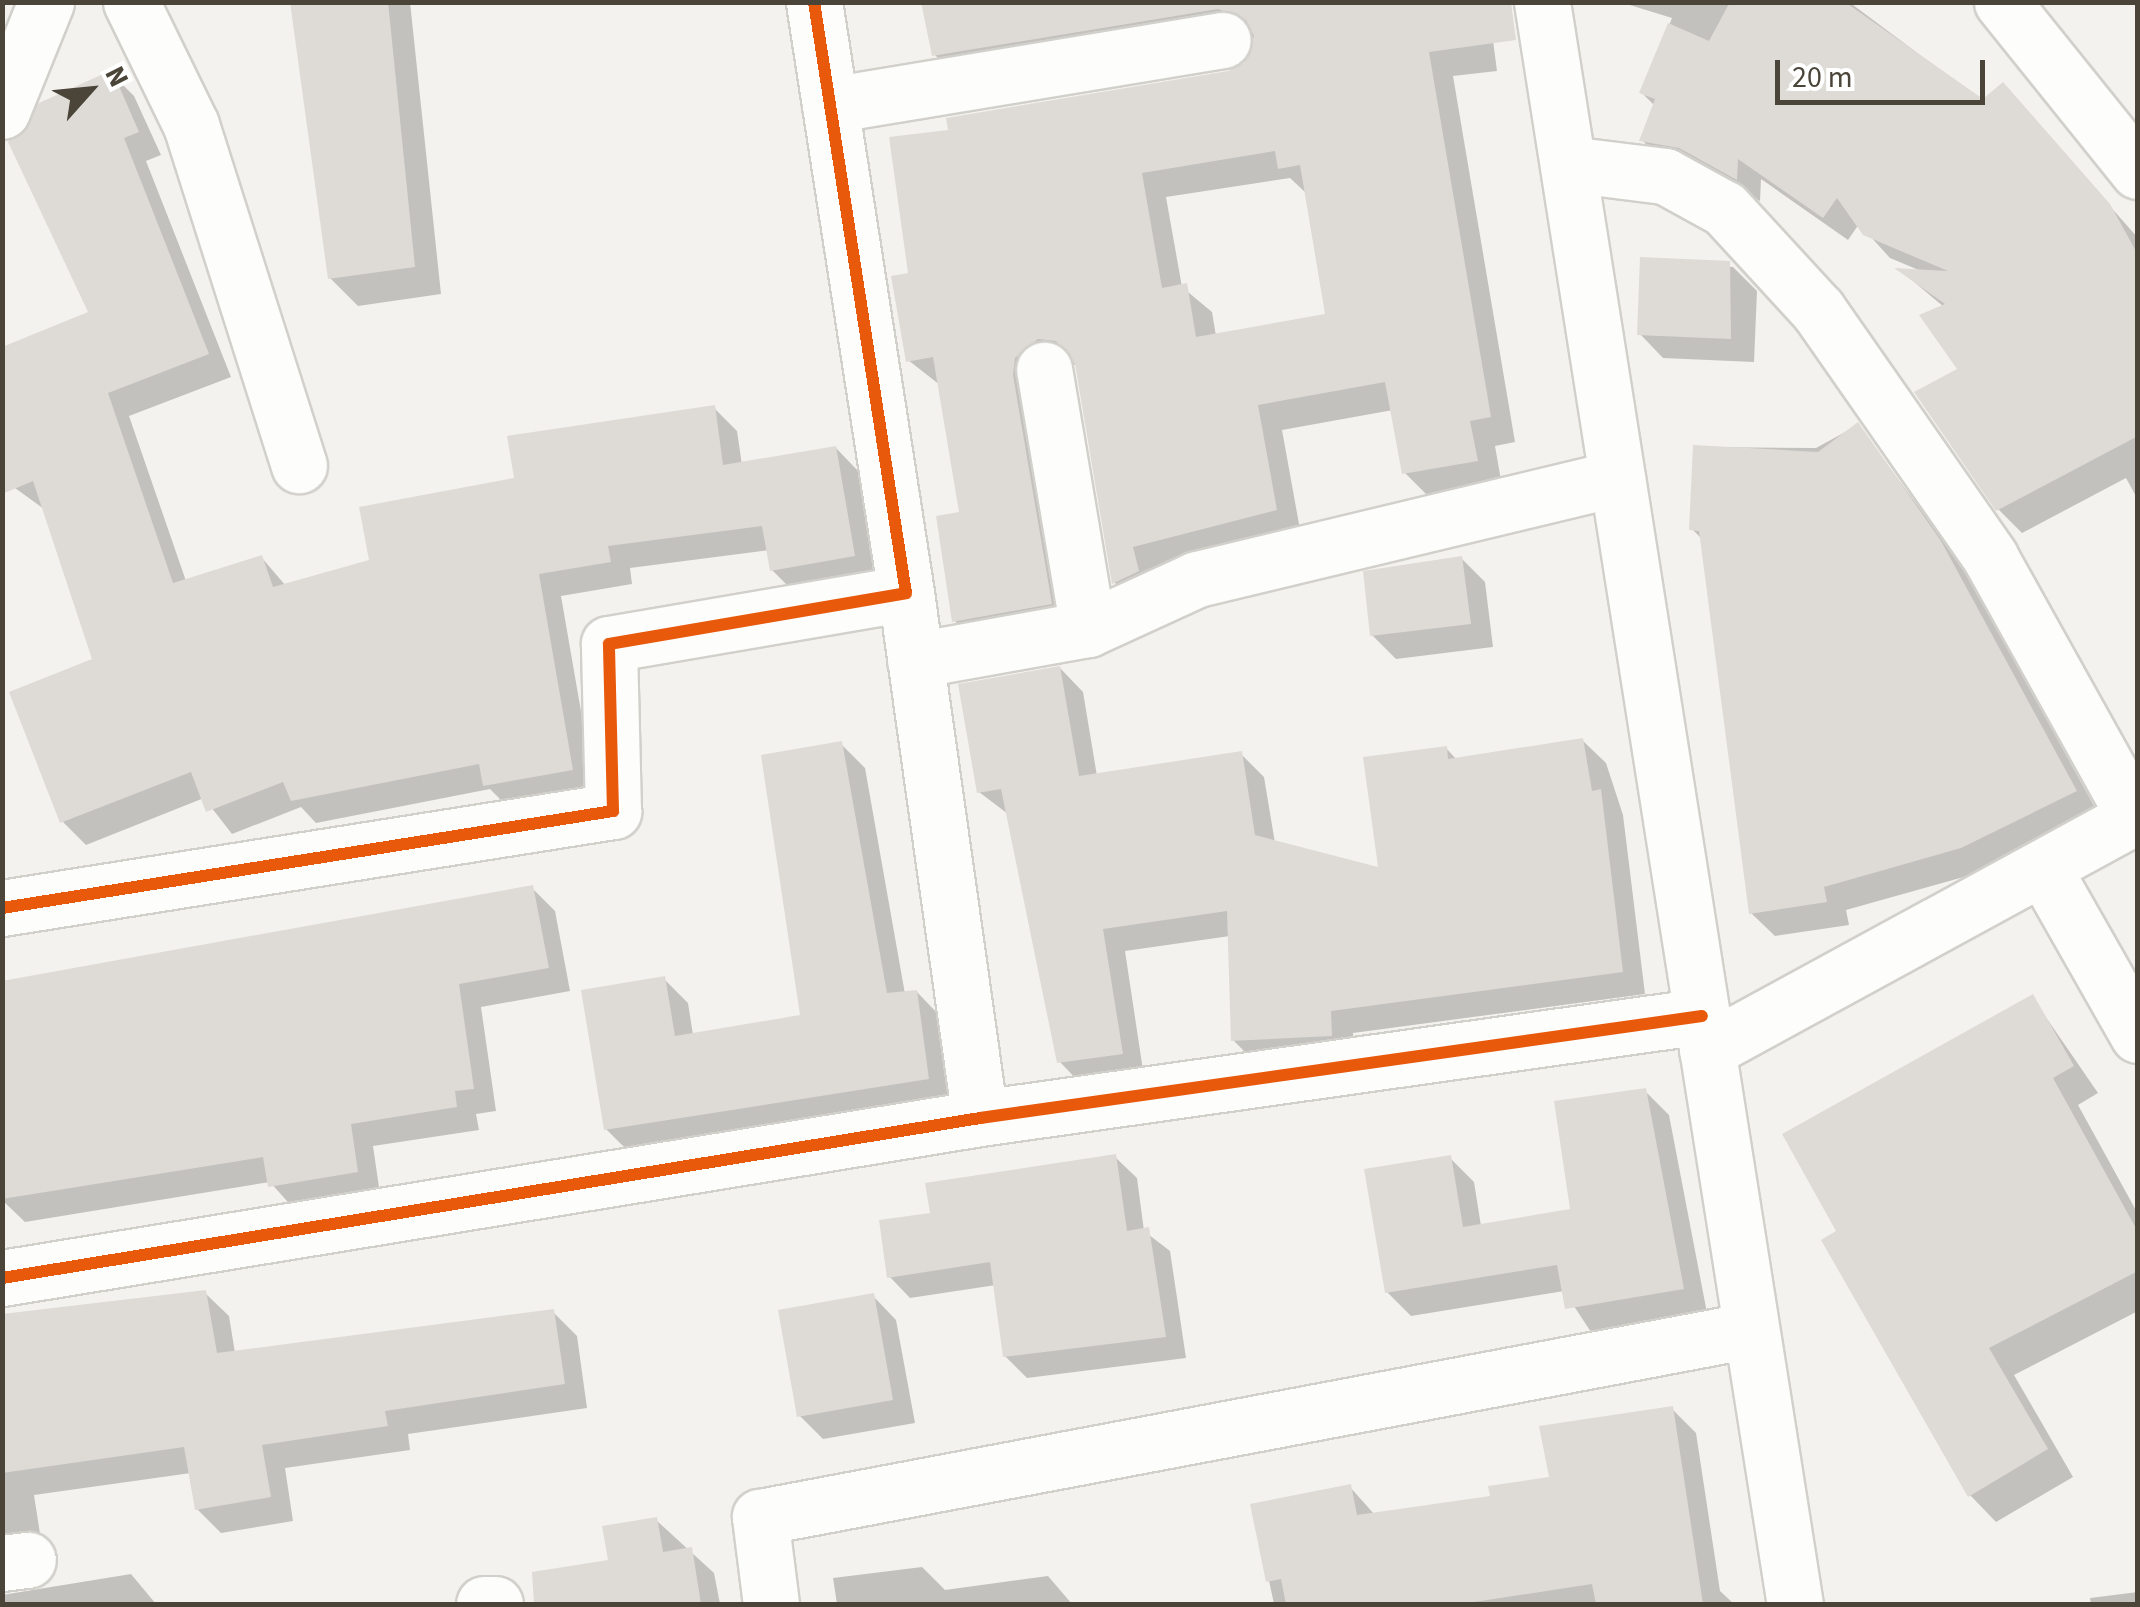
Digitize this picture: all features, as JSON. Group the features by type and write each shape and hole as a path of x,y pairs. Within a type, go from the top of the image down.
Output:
{"street":[{"path":"2,111 46,2"},
{"path":"132,2 191,125 299,466"},
{"path":"814,2 906,592 980,1118"},
{"path":"1542,2 1794,1604"},
{"path":"2002,2 2138,171"},
{"path":"830,105 1223,40"},
{"path":"2,1278 980,1118 1705,1033 2043,868 2136,816 1990,557 1818,310 1726,209 1664,176 1568,164"},
{"path":"1044,370 1088,629"},
{"path":"915,660 1088,629 1197,580 1617,478"},
{"path":"2,908 614,811 610,644 906,592"},
{"path":"2043,868 2138,1036"},
{"path":"771,1604 760,1517 1751,1330"},
{"path":"484,1604 495,1604"}],"building":[{"path":"290,2 388,2 415,267 328,279"},
{"path":"921,2 1511,2 1516,40 1429,52 1491,417 1470,421 1478,461 1402,474 1385,382 1258,405 1277,510 1133,547 1139,571 1112,584 1075,364 1056,341 1038,339 1015,358 1013,375 1052,604 952,622 936,516 959,512 933,357 906,362 891,276 908,273 889,137 948,130 946,118 1228,71 1244,63 1254,36 1246,20 1218,9 932,56","holes":["1275,151 1278,169 1300,165 1325,314 1196,337 1187,283 1162,288 1142,173"]},
{"path":"1730,2 1845,2 1983,99 2003,82 2110,204 2138,255 2138,436 1996,511 1914,392 1957,369 1919,315 1945,304 1894,268 1948,271 1863,235 1837,198 1823,218 1738,159 1737,180 1679,148 1639,141 1655,99 1639,93 1668,23 1709,41"},
{"path":"112,70 139,132 124,138 209,354 108,393 173,583 262,555 273,587 369,560 359,507 514,478 507,436 715,405 723,465 836,446 855,556 770,571 762,526 608,546 611,562 539,574 573,770 483,786 479,764 291,801 283,782 206,812 191,772 60,823 9,692 92,659 33,481 2,494 2,347 88,312 8,142 39,103"},
{"path":"1640,257 1730,261 1731,339 1637,335"},
{"path":"1858,422 1941,541 2077,791 1961,848 1824,887 1827,902 1749,914 1699,531 1689,530 1693,445 1818,452"},
{"path":"1462,556 1471,624 1370,636 1363,571"},
{"path":"1060,666 1079,776 1242,751 1255,835 1378,867 1363,757 1447,746 1448,759 1583,738 1592,791 1601,789 1623,972 1331,1011 1332,1036 1231,1041 1227,911 1103,929 1123,1054 1057,1063 1001,789 977,793 958,684"},
{"path":"842,741 887,993 917,990 929,1079 604,1130 581,990 665,976 675,1036 800,1015 761,755"},
{"path":"533,885 549,968 459,984 474,1089 455,1091 457,1107 351,1124 358,1172 268,1187 263,1157 2,1199 2,981"},
{"path":"2033,994 2074,1066 2053,1078 2138,1232 2138,1271 1989,1348 2048,1449 1968,1497 1821,1240 1836,1231 1782,1134"},
{"path":"1646,1088 1684,1289 1565,1309 1557,1265 1385,1293 1364,1169 1451,1155 1463,1227 1570,1209 1554,1101"},
{"path":"1116,1154 1127,1231 1149,1227 1166,1337 1003,1357 990,1262 887,1278 879,1220 930,1213 925,1183"},
{"path":"206,1290 217,1353 554,1309 565,1384 385,1411 388,1426 262,1445 271,1497 195,1510 184,1447 2,1473 2,1314"},
{"path":"874,1293 893,1400 797,1417 778,1310"},
{"path":"1673,1406 1703,1604 1596,1604 1592,1584 1461,1604 1286,1604 1281,1579 1266,1582 1250,1504 1351,1484 1357,1515 1490,1496 1488,1486 1549,1477 1539,1426"},
{"path":"657,1517 663,1552 692,1547 701,1604 534,1604 532,1572 608,1560 602,1526"}],"cycle path":[{"path":"2,908 613,811 609,644 906,593 814,2"},
{"path":"2,1278 980,1118 1702,1016"}]}
